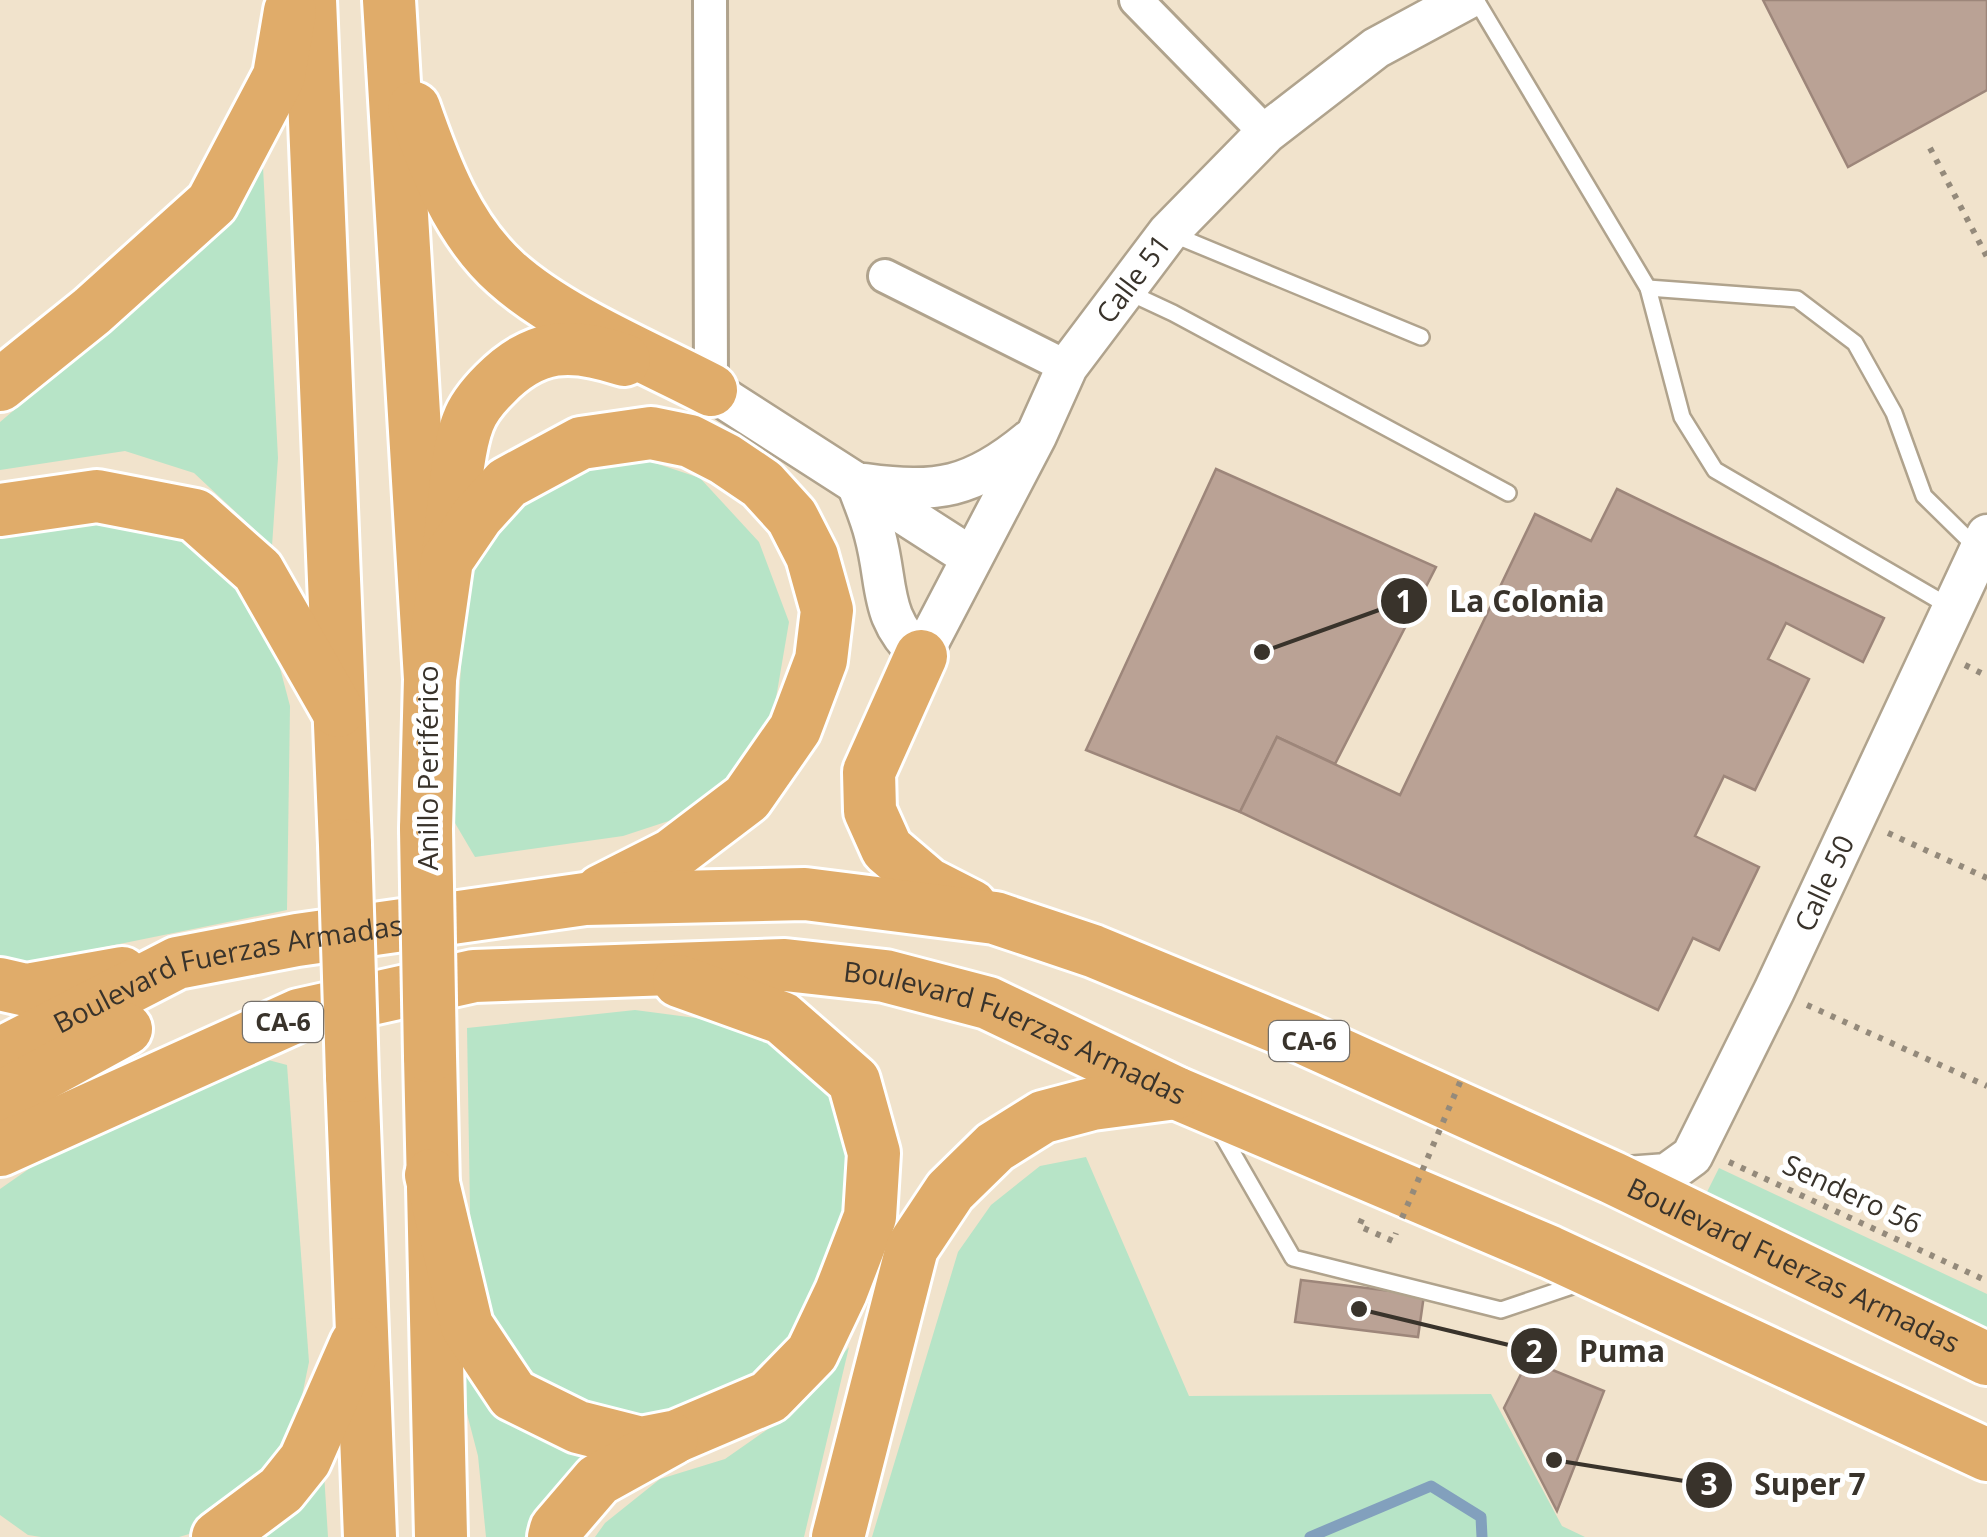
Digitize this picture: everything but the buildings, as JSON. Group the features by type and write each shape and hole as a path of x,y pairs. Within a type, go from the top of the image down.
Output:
{"highway":[{"path":"0,385 92,311 212,203 279,76 292,0"},
{"path":"310,0 342,719 370,1537"},
{"path":"390,23 436,173 471,231 503,271 540,301 711,390"},
{"name":"Anillo Periférico","path":"390,23 430,679 426,829 442,1537"},
{"path":"430,679 468,422 484,395 509,370 543,350 576,348 613,356 711,390"},
{"path":"447,560 476,516 507,483 581,443 652,433 690,441 725,458 762,484 792,517 812,556 827,610 821,660 794,729 747,798 672,856 585,899"},
{"path":"0,510 97,496 195,515 258,571 342,719"},
{"path":"921,656 870,772 870,811 887,849 928,884 995,918"},
{"name":"Boulevard Fuerzas Armadas","path":"0,1054 297,940 585,899 805,894 995,918 1093,950 1306,1039 1613,1178 1987,1359"},
{"name":"Boulevard Fuerzas Armadas","path":"9,1135 300,1015 474,976 785,965 885,976 988,1003 1190,1099 1601,1276 1987,1455"},
{"path":"554,1537 598,1480 678,1436 769,1397 812,1353 870,1217 874,1154 854,1081 782,1018 687,982 588,973"},
{"path":"0,984 26,990 171,986"},
{"path":"9,1135 171,986"},
{"path":"838,1537 912,1248 950,1191 995,1146 1043,1117 1092,1104 1190,1099"},
{"path":"431,1174 468,1326 514,1395 578,1427 642,1443 678,1436"},
{"path":"218,1537 281,1490 305,1460 362,1329"}],"street":[{"path":"710,0 711,390 971,557"},
{"path":"1136,0 1266,133"},
{"name":"Calle 51","path":"921,656 1036,436 1067,367 1168,233 1266,133 1376,48 1466,0"},
{"path":"886,276 1067,367"},
{"path":"857,483 904,490 952,486 998,467 1036,436"},
{"path":"857,483 875,535 889,610 900,636 921,656"},
{"name":"Calle 50","path":"1613,1178 1667,1174 1692,1156 1856,818 1983,542"}],"lane":[{"path":"1476,0 1648,288 1682,417 1714,470 1953,609"},
{"path":"1168,233 1421,338"},
{"path":"1648,288 1797,298 1855,344 1894,413 1924,496 1983,542"},
{"path":"1124,290 1508,492"},
{"path":"1190,1099 1293,1258 1501,1310 1601,1276"}],"path":[{"path":"1930,148 1987,257"},
{"path":"1856,818 1987,878"},
{"path":"1774,991 1987,1086"},
{"path":"1402,1218 1461,1080"},
{"name":"Sendero 56","path":"1697,1147 1987,1281"},
{"path":"1359,1226 1392,1241"}],"green space":[{"path":"263,167 278,458 272,546 194,473 125,451 0,470 0,422 184,267"},
{"path":"631,455 700,478 759,542 789,622 775,704 746,767 690,814 623,836 475,857 452,818 466,582 498,510 563,471"},
{"path":"77,511 196,542 238,577 271,634 290,706 287,910 16,965 0,962 0,528"},
{"path":"635,1010 696,1018 744,1030 799,1057 839,1110 850,1187 835,1239 796,1326 764,1369 705,1410 647,1417 590,1412 538,1378 494,1326 471,1269 467,1028"},
{"path":"257,1057 287,1065 309,1362 295,1430 245,1503 196,1532 179,1537 28,1535 0,1515 0,1189 56,1150"},
{"path":"1086,1157 1189,1396 1491,1394 1562,1526 1585,1537 872,1537 958,1252 991,1205 1040,1166"},
{"path":"1719,1168 1987,1294 1987,1345 1699,1208"},
{"path":"849,1347 804,1537 595,1537 605,1523 660,1479 725,1459 788,1415"},
{"path":"459,1353 489,1396 518,1426 555,1445 608,1455 536,1537 486,1537 478,1456 458,1379"},
{"path":"324,1473 328,1537 255,1537 280,1525"}],"waterway":[{"path":"1310,1537 1431,1486 1481,1517 1482,1537"}],"place":[{"name":"La Colonia","path":"1262,652"},
{"name":"Puma","path":"1359,1309"},
{"name":"Super 7","path":"1554,1460"}]}
